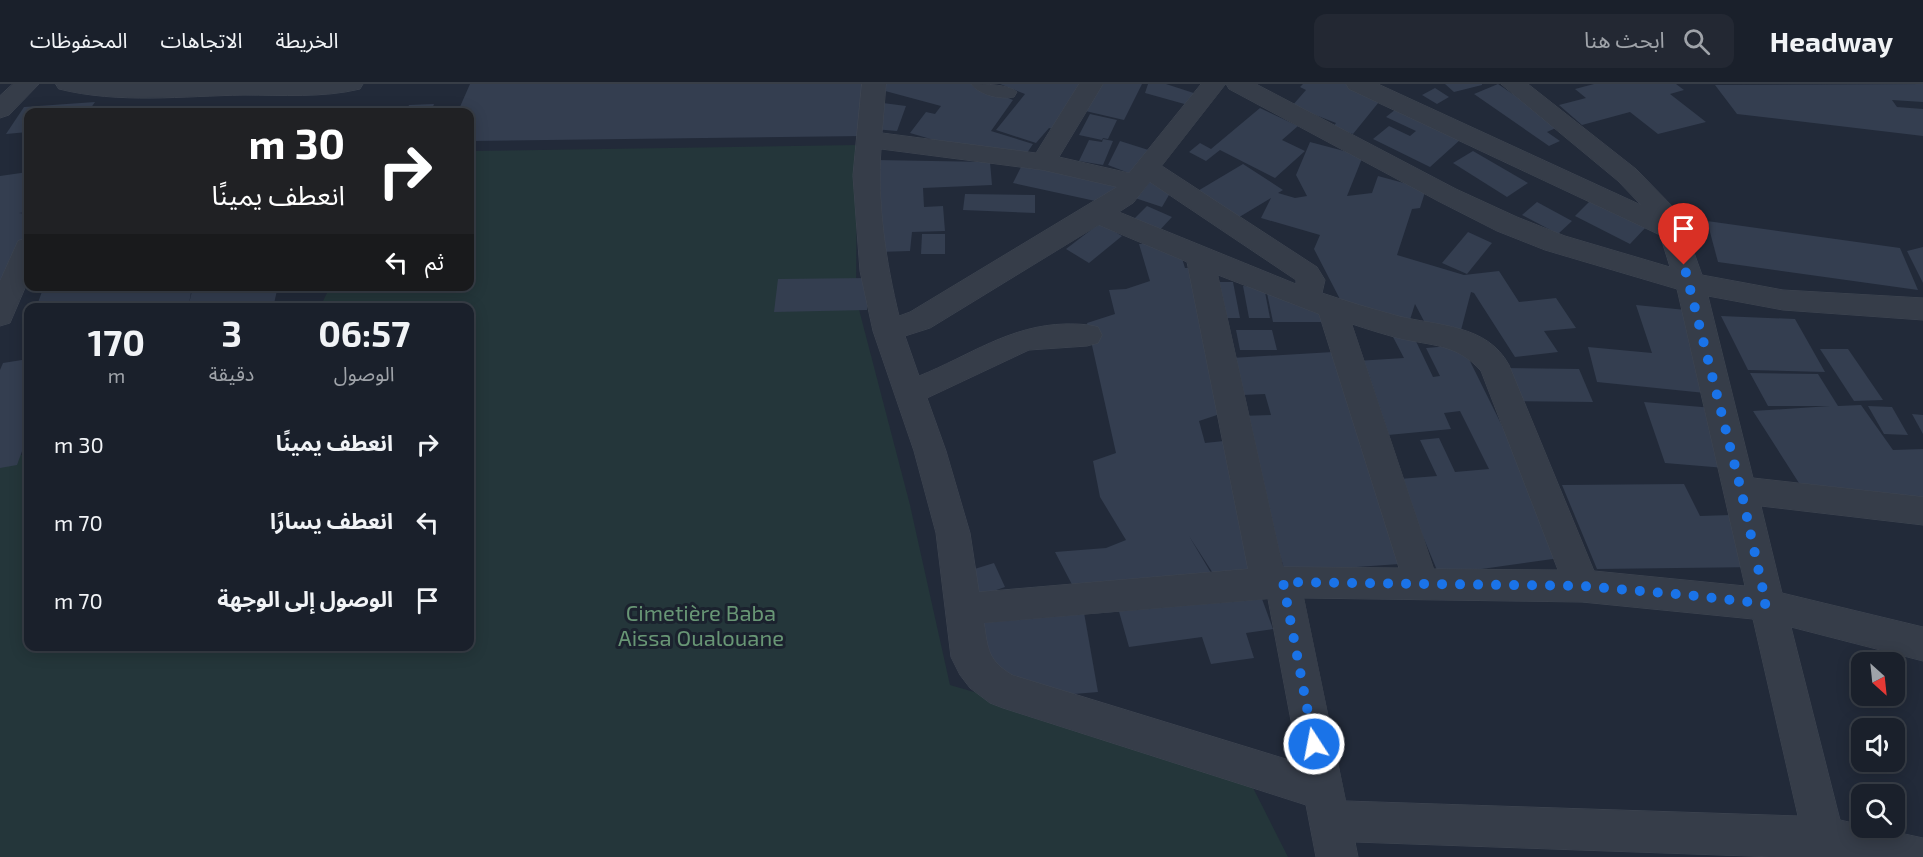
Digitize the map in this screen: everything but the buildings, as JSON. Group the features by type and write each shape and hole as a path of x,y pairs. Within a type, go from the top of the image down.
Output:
{"street":[{"path":"0,110 27,84"},
{"path":"68,84 108,90 351,84"},
{"path":"874,84 866,176 874,271 888,331 930,451 953,533 970,657 985,680 1004,690 1330,823 1826,848 1918,857"},
{"path":"1043,162 1091,84"},
{"path":"888,331 920,320 1124,197 1214,84"},
{"path":"1238,84 1447,195 1555,243 1690,283 1783,300 1923,309"},
{"path":"1358,84 1672,230"},
{"path":"1513,84 1628,175 1659,207 1672,230 1690,283 1826,848"},
{"path":"95,108 108,90"},
{"path":"868,140 1141,176 1307,274 1421,583"},
{"path":"1098,214 1318,301 1374,320 1468,342 1483,351 1494,364 1582,586"},
{"path":"1199,254 1330,823"},
{"path":"0,315 24,258"},
{"path":"909,392 954,375 991,354 1021,341 1044,337 1087,335"},
{"path":"1741,490 1923,511"},
{"path":"964,609 1276,583 1582,586 1766,604 1923,644"}],"green space":[{"name":"Cimetière Baba Aissa Oualouane","path":"857,145 856,298 910,505 950,685 1244,770 1288,857 0,857 0,458 24,455 24,651 474,651 474,303 322,303 328,291 474,291 474,151"}],"route":[{"path":"1314,744 1283,582 1582,586 1766,604 1741,490 1684,265"}]}
